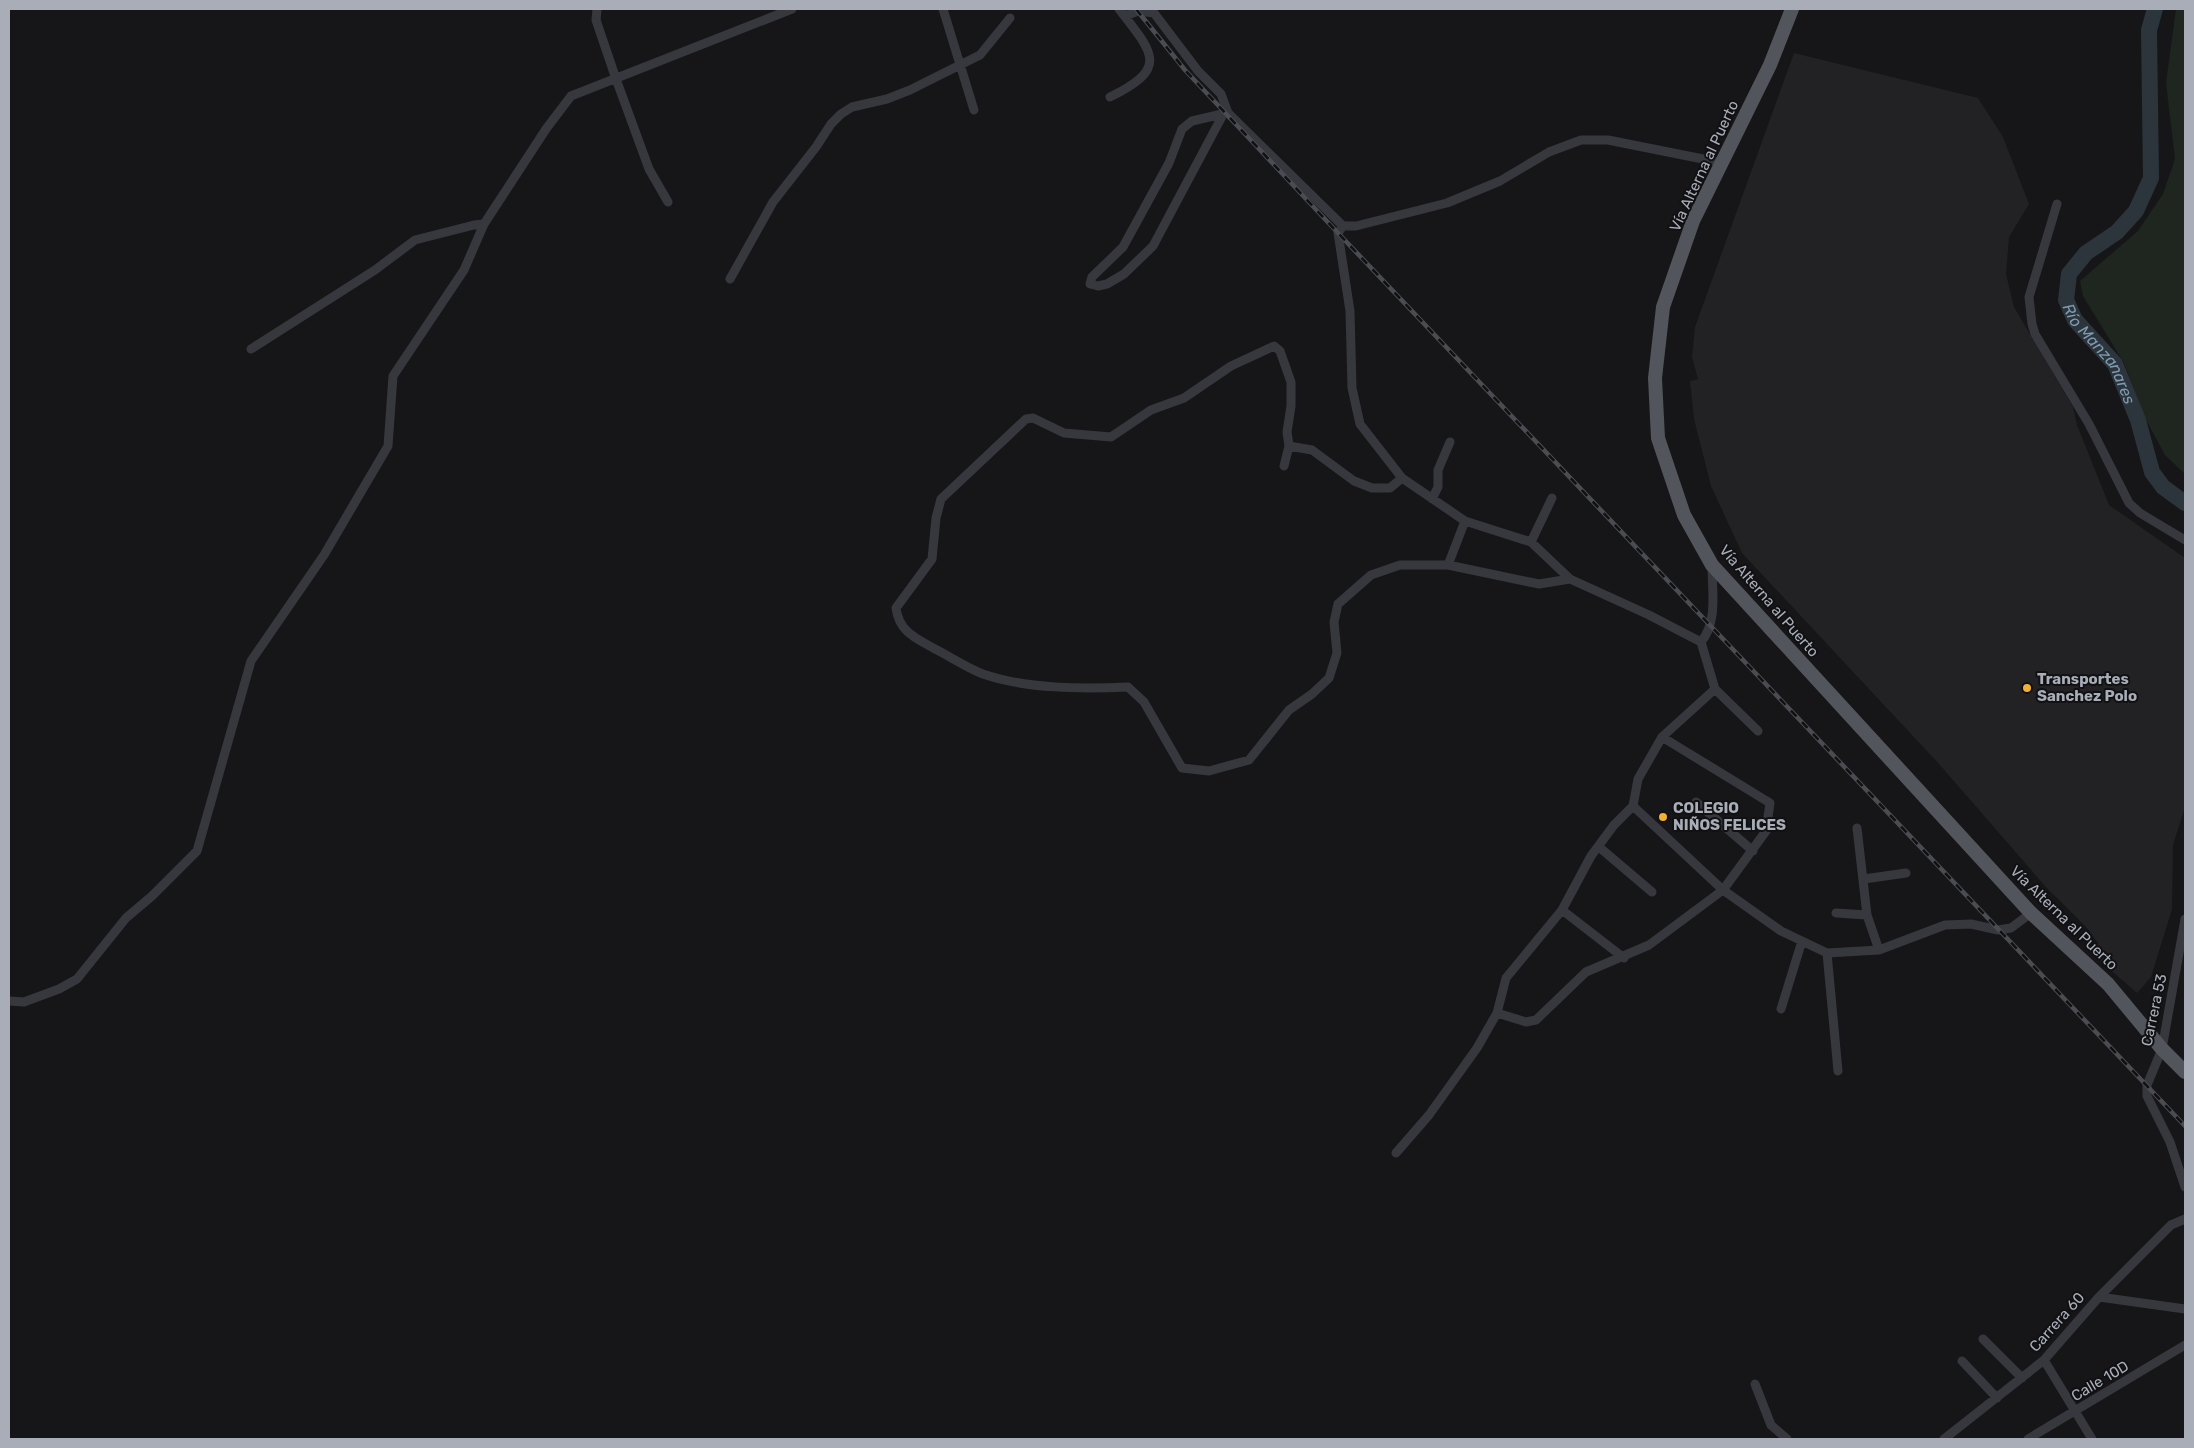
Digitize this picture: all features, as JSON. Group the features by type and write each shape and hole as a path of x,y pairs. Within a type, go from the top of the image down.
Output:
{"main road":[{"name":"Vía Alterna al Puerto","path":"1792,9 1770,65 1693,221 1663,307 1656,378 1658,438 1684,514 1712,565 2031,913 2108,984 2162,1049 2185,1072"}],"street":[{"path":"597,9 596,20 616,80 649,169 668,202"},
{"path":"9,1001 24,1002 60,989 77,979 126,918 152,896 197,850 251,661 324,555 388,446 393,376 464,270 484,224 546,129 571,96 616,80 753,22 792,9"},
{"path":"943,9 974,110"},
{"path":"1122,12 1153,11 1198,71 1221,94 1224,111 1343,226 1356,226 1447,203 1500,181 1549,152 1580,140 1608,140 1723,163"},
{"path":"1110,97 1132,87 1142,79 1149,68 1150,60 1144,42 1122,12"},
{"path":"730,279 773,202 816,147 831,124 841,114 852,107 894,96 960,64 986,49 1010,18"},
{"path":"1224,111 1153,246 1124,274 1107,284 1098,286 1090,284 1092,277 1123,247 1170,162 1182,129 1192,121 1224,111"},
{"path":"2057,204 2028,298 2035,334 2089,424 2129,503 2140,513 2185,540"},
{"path":"251,349 375,270 415,240 484,224"},
{"path":"1343,226 1338,233 1350,311 1352,388 1360,424 1402,478 1465,521 1531,542 1570,579 1649,615 1700,642 1716,689 1758,731"},
{"path":"1284,466 1289,446 1286,432 1291,406 1290,382 1280,351 1274,346 1231,366 1184,398 1151,410 1111,437 1064,433 1033,418 1026,419 941,499 936,518 932,559 896,608 897,618 906,634 982,673 1012,681 1079,688 1128,687 1144,702 1182,768 1209,771 1249,760 1289,710 1312,694 1329,678 1336,653 1334,622 1338,604 1371,575 1400,565 1448,565 1539,584 1570,579"},
{"path":"1432,498 1438,487 1438,470 1450,442"},
{"path":"1289,446 1312,450 1354,481 1372,488 1390,488 1402,478"},
{"path":"1531,542 1552,498"},
{"path":"1448,565 1465,521"},
{"path":"1700,642 1708,634 1712,614 1712,565"},
{"path":"1396,1153 1429,1115 1477,1048 1497,1013 1506,978 1562,910 1598,847 1614,825 1634,806 1638,779 1662,737 1716,689"},
{"path":"1497,1013 1526,1022 1536,1020 1586,972 1624,958 1649,945 1723,890 1753,851 1766,830 1770,803 1662,737"},
{"path":"1696,802 1753,851"},
{"path":"1634,806 1723,890 1781,931 1827,953 1878,950 1945,926 1971,924 1998,930 2011,928 2031,913"},
{"path":"1857,828 1868,915 1878,950"},
{"path":"1598,847 1652,892"},
{"path":"1864,879 1906,873"},
{"path":"1562,910 1624,958"},
{"path":"1836,913 1868,915"},
{"name":"Carrera 53","path":"2185,919 2184,939 2162,1049 2147,1085 2146,1096 2170,1142 2185,1187"},
{"path":"1781,1009 1802,941"},
{"path":"1827,953 1838,1071"},
{"name":"Carrera 60","path":"1944,1439 2044,1360 2099,1297 2170,1225 2185,1219"},
{"path":"2099,1297 2185,1309"},
{"path":"1983,1339 2022,1378"},
{"name":"Calle 10D","path":"2028,1439 2185,1345"},
{"path":"2044,1360 2092,1439"},
{"path":"1962,1361 1997,1398"},
{"path":"1755,1384 1771,1425 1787,1439"}],"shaded area":[{"path":"2176,9 2185,9 2185,474 2165,455 2144,416 2124,363 2083,296 2080,281 2138,231 2163,194 2175,159 2166,83"},
{"path":"1794,53 1978,98 2003,137 2029,204 2009,237 2006,274 2014,307 2073,407 2077,425 2109,505 2185,558 2185,807 2173,845 2172,909 2151,977 2137,993 2091,953 2098,943 2087,928 2045,886 1939,764 1742,553 1711,486 1694,419 1690,381 1698,379 1692,357 1695,327"}],"waterway":[{"name":"Río Manzanares","path":"2155,9 2149,30 2151,178 2136,211 2117,232 2086,253 2069,274 2066,300 2075,320 2115,364 2138,420 2152,472 2163,487 2185,503"}],"railway":[{"path":"1136,9 1185,70 1338,233 2185,1126"}],"place":[{"name":"Transportes Sanchez Polo","path":"2027,688"},
{"name":"COLEGIO NIÑOS FELICES","path":"1663,817"}]}
